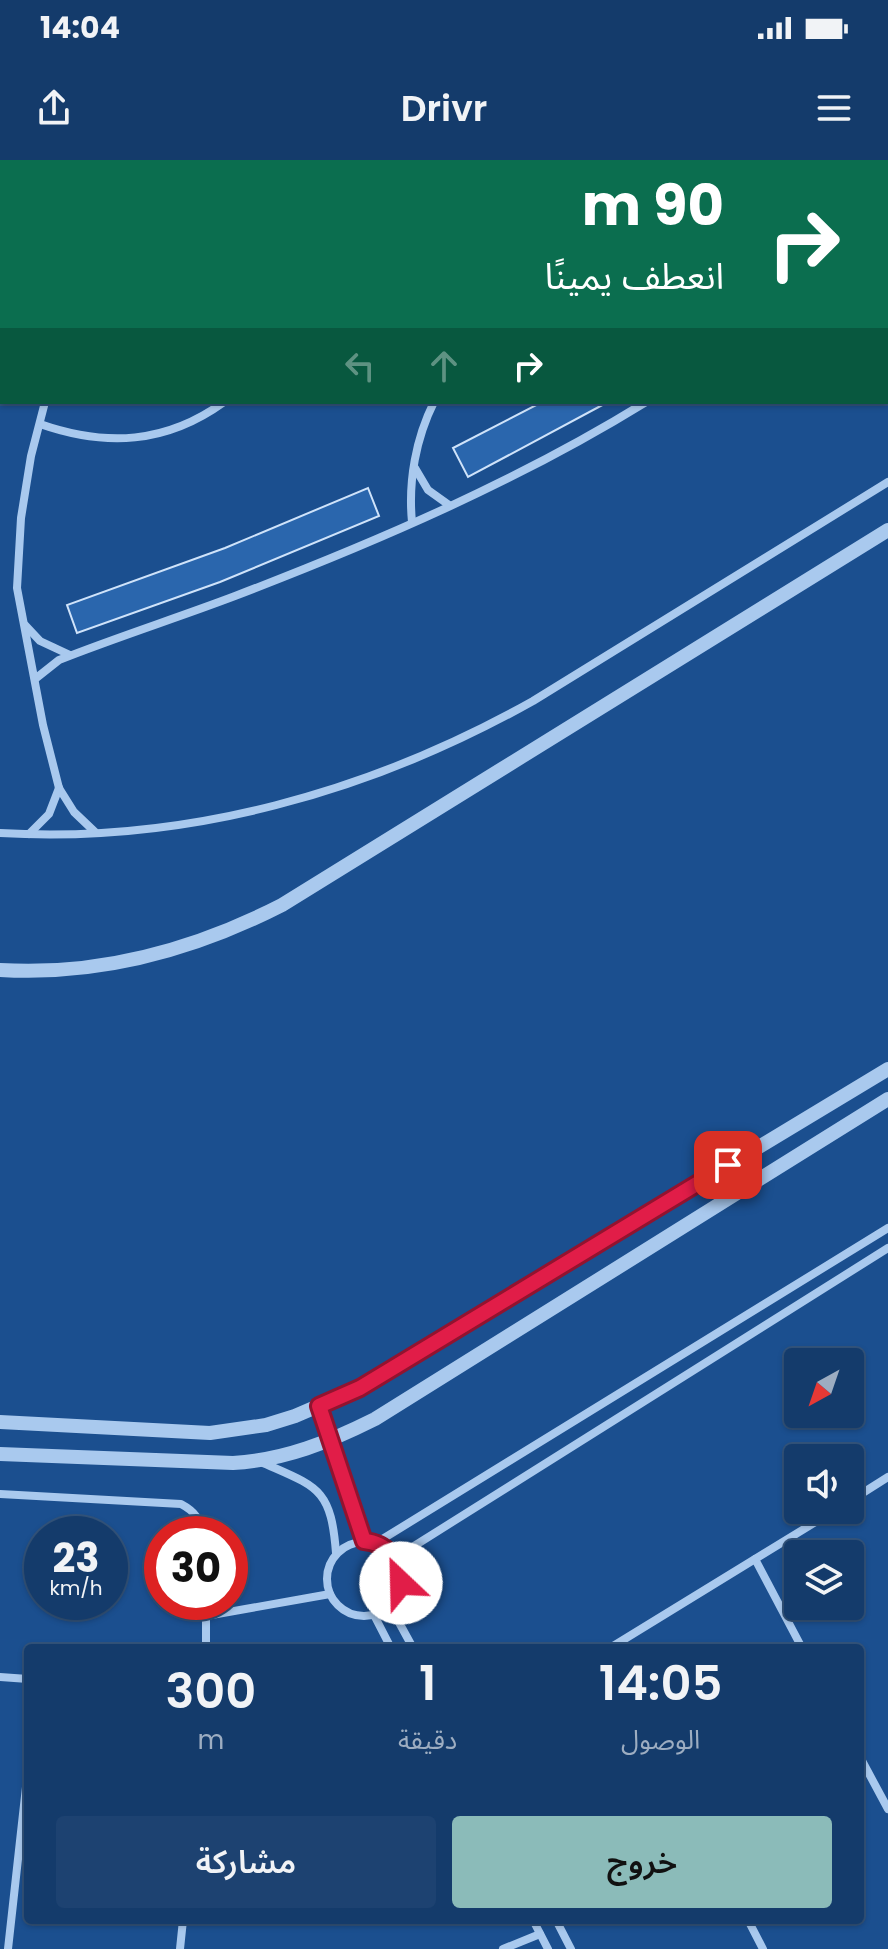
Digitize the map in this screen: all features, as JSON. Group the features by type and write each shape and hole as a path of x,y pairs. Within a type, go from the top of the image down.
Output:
{"street":[{"path":"45,404 21,518 17,588 59,788 74,812 96,833"},
{"path":"40,424 71,435 128,439 184,425 221,404"},
{"path":"412,522 411,494 415,467 421,434 433,404"},
{"path":"35,679 49,666 70,656 237,595 412,522 548,457 642,404"},
{"path":"415,467 428,490 449,505"},
{"path":"0,833 96,833 194,822 280,805 363,780 447,746 533,701 888,482"},
{"path":"0,970 62,970 125,962 199,942 255,919 888,530"},
{"path":"24,624 50,647 70,656"},
{"path":"29,834 49,814 59,788"},
{"path":"0,1422 210,1433 266,1425 319,1406 360,1388 888,1069"},
{"path":"0,1454 261,1462 293,1455 331,1441 375,1419 888,1099"},
{"path":"376,1543 888,1228"},
{"path":"395,1558 888,1248"},
{"path":"810,1278 818,1291"},
{"path":"637,1384 646,1400"},
{"path":"319,1406 364,1541"},
{"path":"261,1462 305,1482 324,1498 334,1519 336,1553"},
{"path":"864,1492 888,1477"},
{"path":"0,1494 181,1504 196,1516"},
{"path":"617,1644 812,1524"},
{"path":"364,1541 376,1543 395,1558 401,1574 395,1599 390,1606 374,1615 348,1613 334,1602 330,1594 326,1577 328,1568 336,1553 349,1544 364,1541"},
{"path":"755,1559 800,1644"},
{"path":"248,1609 330,1594"},
{"path":"390,1606 411,1644"},
{"path":"374,1615 389,1644"},
{"path":"206,1620 206,1644"},
{"path":"0,1677 24,1679"},
{"path":"864,1764 888,1809"},
{"path":"8,1949 24,1805"},
{"path":"180,1949 183,1924"},
{"path":"535,1924 548,1949"},
{"path":"558,1924 571,1949"},
{"path":"750,1924 763,1949"},
{"path":"503,1949 540,1934"}],"building":[{"path":"538,404 604,404 468,477 453,448"},
{"path":"368,488 379,516 220,582 77,633 67,605 225,548"}],"route":[{"path":"401,1583 399,1566 390,1552 376,1543 364,1541 319,1406 360,1388 728,1165"}]}
